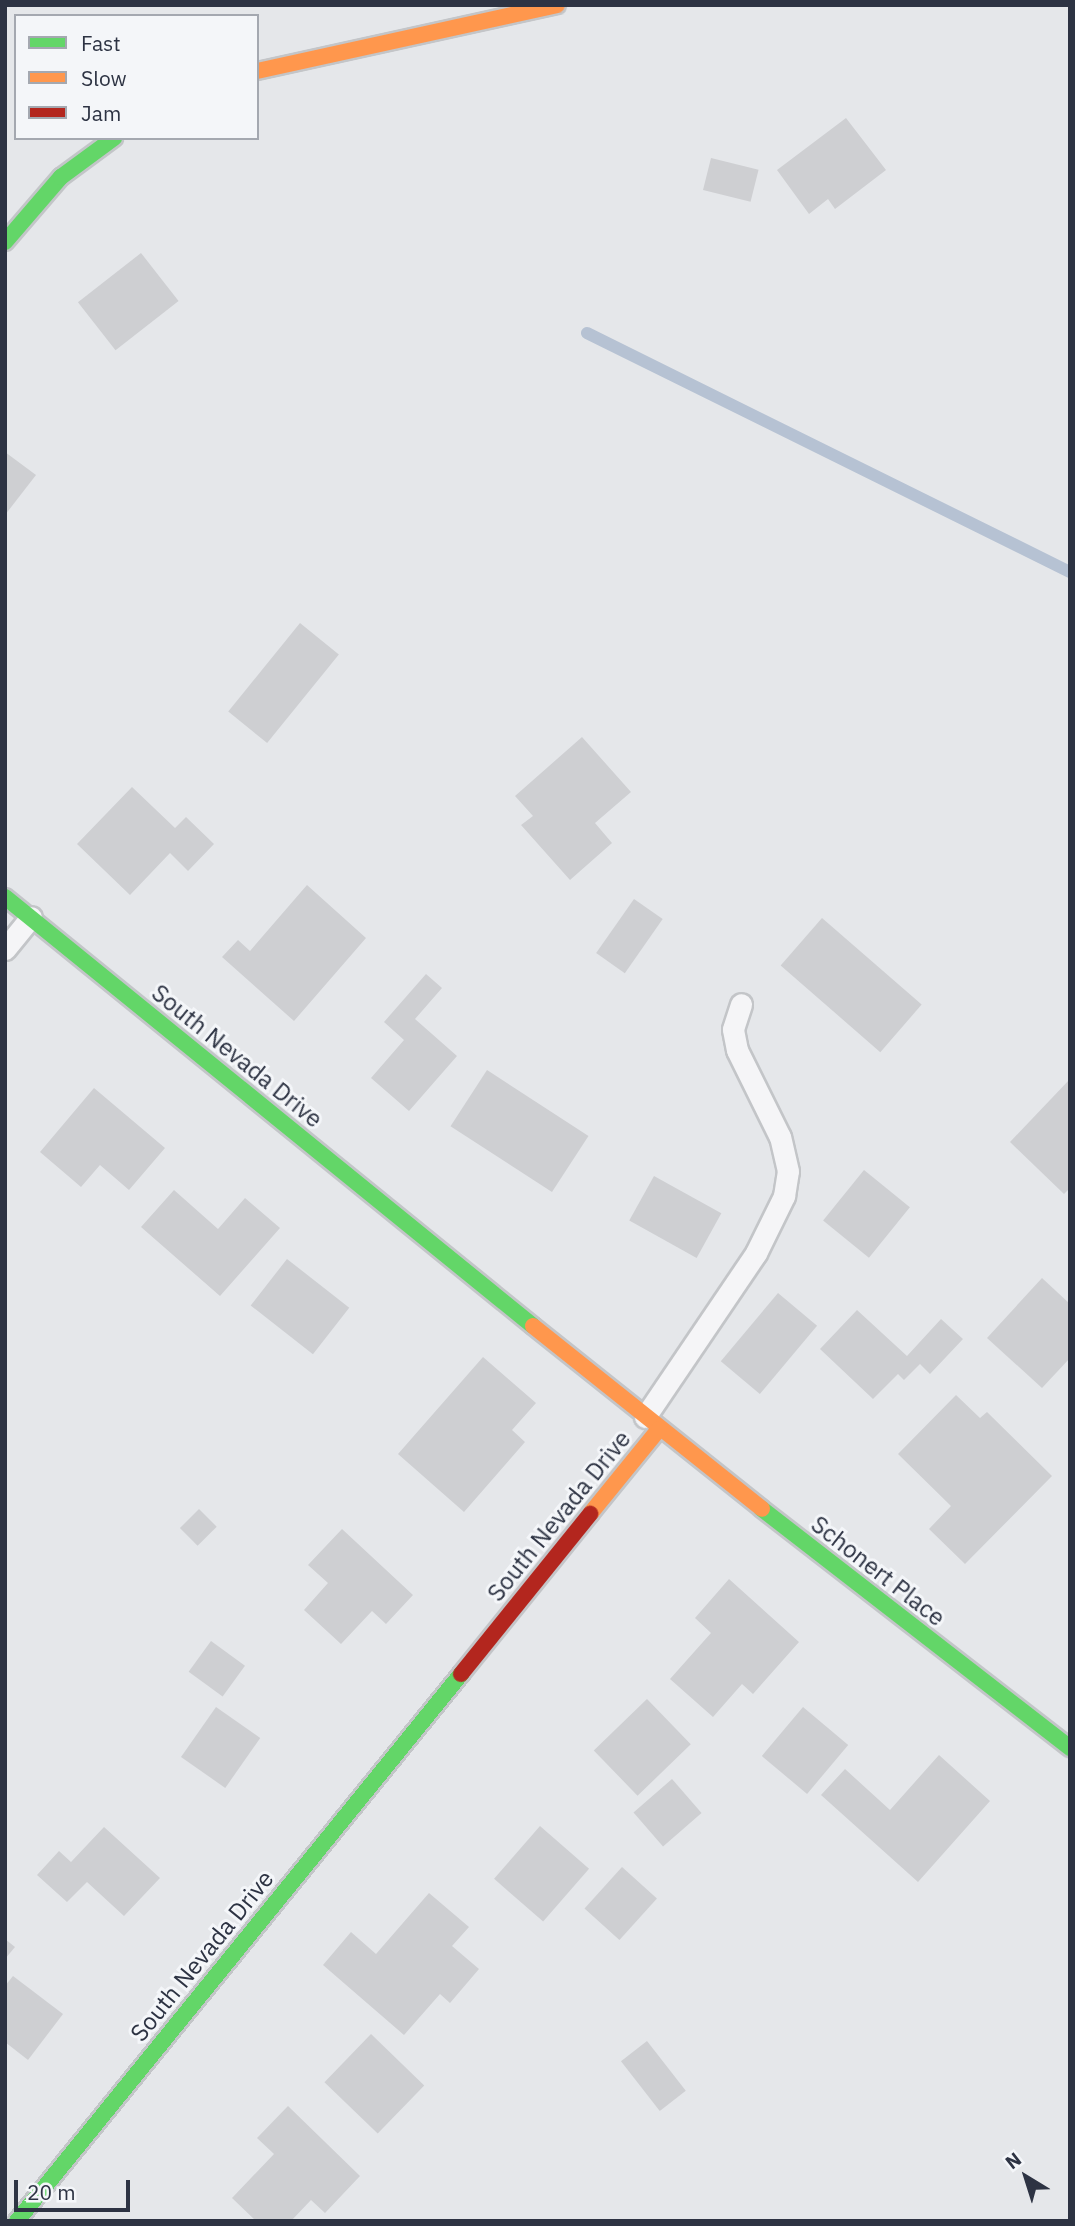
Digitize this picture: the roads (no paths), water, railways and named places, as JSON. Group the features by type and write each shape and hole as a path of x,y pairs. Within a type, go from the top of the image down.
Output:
{"street":[{"path":"259,71 557,5"},
{"path":"5,242 61,177 111,140"},
{"name":"South Nevada Drive","path":"5,897 652,1423 18,2221"},
{"name":"Schonert Place","path":"652,1423 1070,1748"}],"lane":[{"path":"5,949 31,917"},
{"path":"652,1423 756,1253 784,1196 788,1171 780,1137 737,1050 733,1029 741,1004"}],"waterway":[{"path":"587,333 1070,572"}]}
